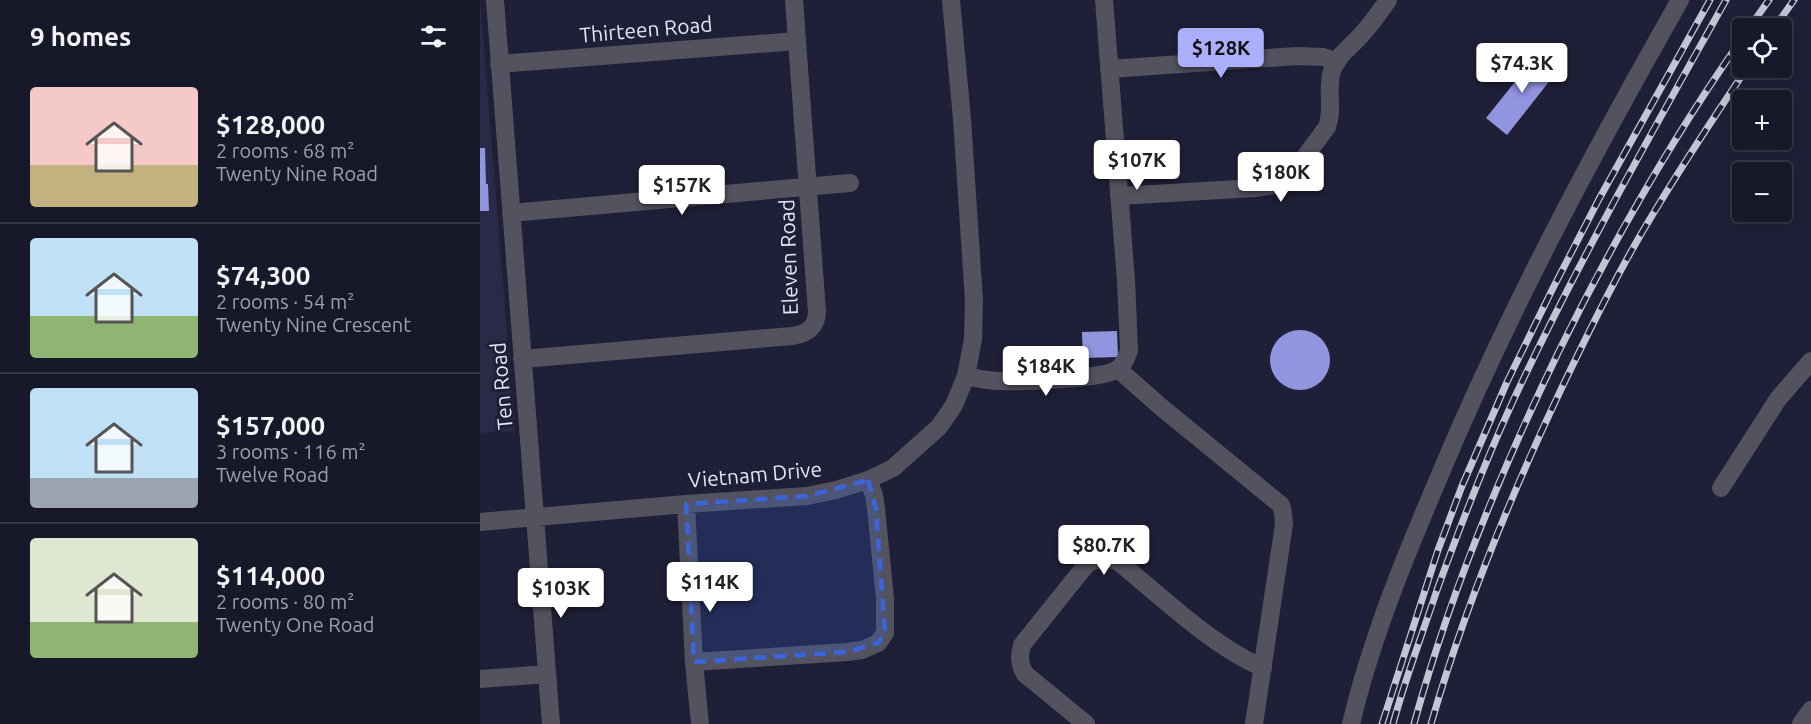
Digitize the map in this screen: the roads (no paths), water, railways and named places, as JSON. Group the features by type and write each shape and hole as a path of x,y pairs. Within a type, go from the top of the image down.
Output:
{"street":[{"name":"Ten Road","path":"495,0 551,724"},
{"name":"Eleven Road","path":"522,359 792,336 805,333 815,324 817,312 809,187 794,0"},
{"name":"Vietnam Drive","path":"480,522 807,496 836,490 868,480 894,468 939,427 954,405 966,376 974,339 975,301 951,0"},
{"path":"966,376 990,381 1089,377 1111,373 1118,369 1126,359 1129,350 1126,280 1104,0"},
{"path":"1119,196 1255,188 1281,184 1290,177 1327,127 1330,118 1332,70 1342,52 1365,30 1388,0"},
{"path":"1351,724 1361,683 1421,519 1481,378 1560,218 1680,0"},
{"name":"Thirteen Road","path":"499,64 797,41"},
{"path":"1109,69 1297,56 1323,57 1337,62"},
{"path":"511,213 850,183"},
{"path":"1721,488 1778,399 1811,362"},
{"path":"1118,369 1281,505 1284,524 1254,724"},
{"path":"694,662 848,652 862,650 878,643 885,633 885,599 876,508 868,480"},
{"path":"686,504 694,662 700,724"},
{"path":"1086,724 1025,674 1020,654 1022,645 1086,565 1099,558 1113,559 1120,563 1211,638 1263,668"},
{"path":"480,680 547,674"},
{"path":"1801,724 1811,710"}],"railway":[{"path":"1382,724 1438,550 1462,486 1507,382 1599,199 1710,0"},
{"path":"1393,724 1446,564 1509,409 1594,238 1726,0"},
{"path":"1756,18 1769,0"},
{"path":"1781,18 1794,0"},
{"path":"1414,724 1443,629 1477,536 1558,353 1644,191 1732,53"},
{"path":"1431,724 1474,593 1526,465 1565,381 1643,230 1740,78"}]}
